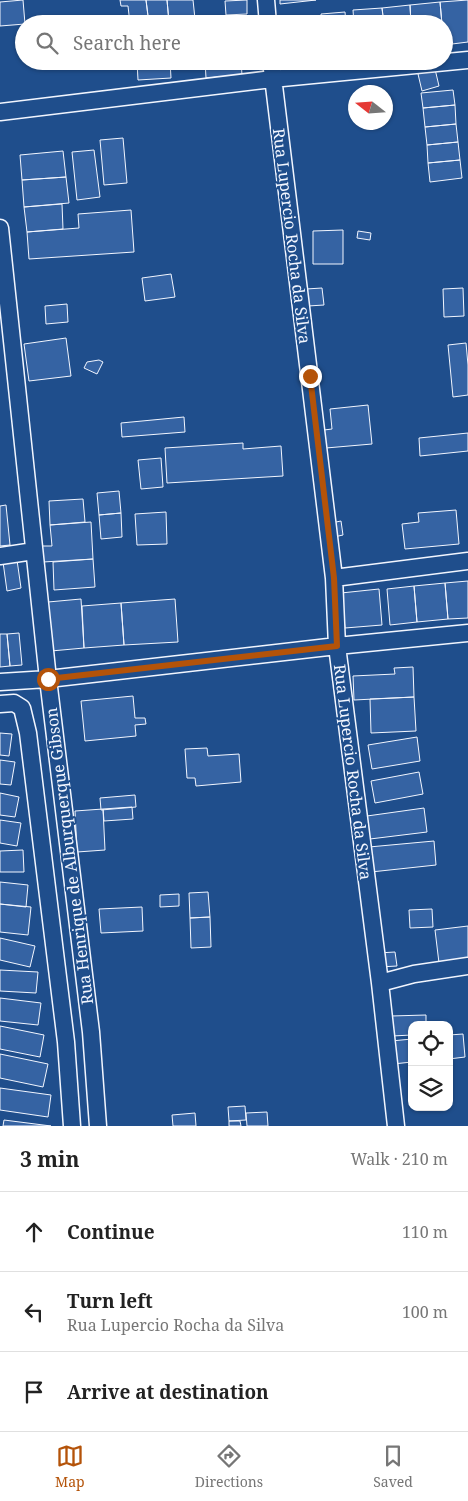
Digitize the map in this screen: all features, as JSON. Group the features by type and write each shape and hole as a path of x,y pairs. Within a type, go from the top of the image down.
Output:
{"street":[{"path":"266,0 267,15"},
{"path":"453,61 468,60"},
{"name":"Rua Lupercio Rocha da Silva","path":"272,70 334,578 337,646 396,1126"},
{"path":"0,112 272,79 365,70"},
{"name":"Rua Henrique de Alburquerque Gibson","path":"0,228 48,679 90,1032 98,1126"},
{"path":"0,556 34,551"},
{"path":"334,578 468,561"},
{"path":"0,682 48,679 468,633"},
{"path":"0,704 14,703 22,708 28,733 66,1042 72,1126"},
{"path":"380,984 414,974 468,966"}],"building":[{"path":"23,0 24,15 15,15 15,25 0,26 0,2"},
{"path":"120,0 146,0 148,15 129,15 128,6 121,6"},
{"path":"146,0 167,0 168,15 148,15"},
{"path":"167,0 193,0 195,15 168,15"},
{"path":"247,0 247,14 226,15 225,1"},
{"path":"280,0 316,0 280,4"},
{"path":"468,0 468,42 453,44 453,15 441,15 440,2"},
{"path":"440,2 441,15 411,15 410,5"},
{"path":"410,5 411,15 383,15 382,8"},
{"path":"382,8 383,15 353,15 353,10"},
{"path":"345,12 345,15 321,15"},
{"path":"137,70 171,70 171,78 138,80"},
{"path":"206,70 242,70 242,75 206,78"},
{"path":"435,70 439,86 422,91 418,74"},
{"path":"453,90 455,105 423,108 421,93"},
{"path":"455,105 456,124 425,127 423,108"},
{"path":"456,124 458,142 427,145 425,127"},
{"path":"123,138 127,183 104,185 100,140"},
{"path":"458,142 460,160 428,163 427,145"},
{"path":"94,150 100,197 77,200 72,152"},
{"path":"63,151 66,177 22,180 20,155"},
{"path":"460,160 462,178 430,182 428,163"},
{"path":"66,177 69,203 24,207 22,180"},
{"path":"62,204 63,229 27,232 24,207"},
{"path":"131,210 134,252 29,259 27,232 79,228 78,214"},
{"path":"343,230 343,264 313,264 313,231"},
{"path":"358,231 371,233 370,240 357,238"},
{"path":"171,274 175,297 145,301 142,278"},
{"path":"322,288 324,305 308,306 306,289"},
{"path":"463,288 464,316 444,317 443,289"},
{"path":"67,304 68,322 46,324 45,306"},
{"path":"66,338 71,376 29,381 24,344"},
{"path":"466,343 468,395 453,397 448,345"},
{"path":"99,360 103,362 97,374 84,368 87,362"},
{"path":"368,405 372,444 326,448 324,430 332,429 330,409"},
{"path":"184,417 185,432 122,437 121,423"},
{"path":"468,433 468,451 420,456 419,438"},
{"path":"243,443 243,449 281,446 283,476 167,483 165,448"},
{"path":"161,458 163,487 141,489 138,460"},
{"path":"119,491 121,513 99,515 97,493"},
{"path":"83,499 85,522 50,525 49,501"},
{"path":"6,505 10,545 0,546 0,506"},
{"path":"456,510 459,544 405,549 402,524 419,522 418,513"},
{"path":"166,512 167,544 137,545 135,514"},
{"path":"121,513 122,537 101,539 99,515"},
{"path":"341,521 343,535 334,537 331,523"},
{"path":"91,522 93,559 43,562 42,546 52,546 50,525"},
{"path":"93,559 95,587 54,590 53,562"},
{"path":"17,560 21,588 7,591 3,562"},
{"path":"468,581 468,618 448,619 445,583"},
{"path":"445,583 448,619 417,622 414,586"},
{"path":"414,586 417,622 390,625 387,589"},
{"path":"379,589 382,625 345,628 341,593"},
{"path":"81,599 84,648 51,651 48,602"},
{"path":"175,599 178,642 124,645 121,603"},
{"path":"121,603 124,645 84,648 82,606"},
{"path":"19,633 22,665 10,666 7,634"},
{"path":"0,634 7,634 10,666 0,667"},
{"path":"413,667 414,697 354,700 353,676 395,674 394,668"},
{"path":"133,696 135,718 145,718 146,724 135,725 136,736 85,741 81,701"},
{"path":"414,697 416,731 371,733 370,699"},
{"path":"0,733 12,734 9,756 0,755"},
{"path":"417,737 420,761 372,769 368,745"},
{"path":"207,748 208,756 239,754 241,782 196,786 195,778 187,778 185,749"},
{"path":"0,760 15,762 11,785 0,784"},
{"path":"419,772 423,794 375,803 371,781"},
{"path":"0,793 19,797 15,817 0,815"},
{"path":"135,795 136,807 101,810 100,798"},
{"path":"132,807 133,819 104,821 103,809"},
{"path":"424,808 427,832 370,839 367,816"},
{"path":"103,809 105,850 77,852 75,811"},
{"path":"0,820 21,823 17,846 0,843"},
{"path":"434,841 436,865 371,872 369,847"},
{"path":"23,850 24,872 0,872 0,851"},
{"path":"0,882 28,885 26,907 0,904"},
{"path":"208,892 210,917 190,918 189,893"},
{"path":"179,894 179,906 160,907 160,895"},
{"path":"0,904 31,907 28,935 0,932"},
{"path":"142,907 143,931 101,933 99,909"},
{"path":"432,909 433,927 410,928 409,910"},
{"path":"210,917 211,947 191,948 190,918"},
{"path":"468,926 468,959 439,963 435,930"},
{"path":"0,938 35,946 30,967 0,960"},
{"path":"395,952 397,966 379,967 378,953"},
{"path":"0,970 38,972 36,993 0,991"},
{"path":"0,998 41,1003 38,1025 0,1021"},
{"path":"426,1015 426,1021 408,1021 408,1035 392,1036 391,1016"},
{"path":"0,1026 44,1035 40,1057 0,1049"},
{"path":"463,1034 465,1057 453,1058 453,1035"},
{"path":"408,1039 408,1062 393,1064 391,1041"},
{"path":"0,1054 48,1064 43,1087 0,1078"},
{"path":"0,1088 51,1095 48,1117 0,1110"},
{"path":"245,1106 246,1120 229,1121 228,1107"},
{"path":"267,1112 268,1126 247,1126 246,1113"},
{"path":"195,1113 196,1126 173,1126 172,1115"},
{"path":"4,1120 51,1126 3,1126"},
{"path":"229,1121 240,1121 241,1126 229,1126"}],"route":[{"path":"48,679 337,646 334,578 310,376"}]}
